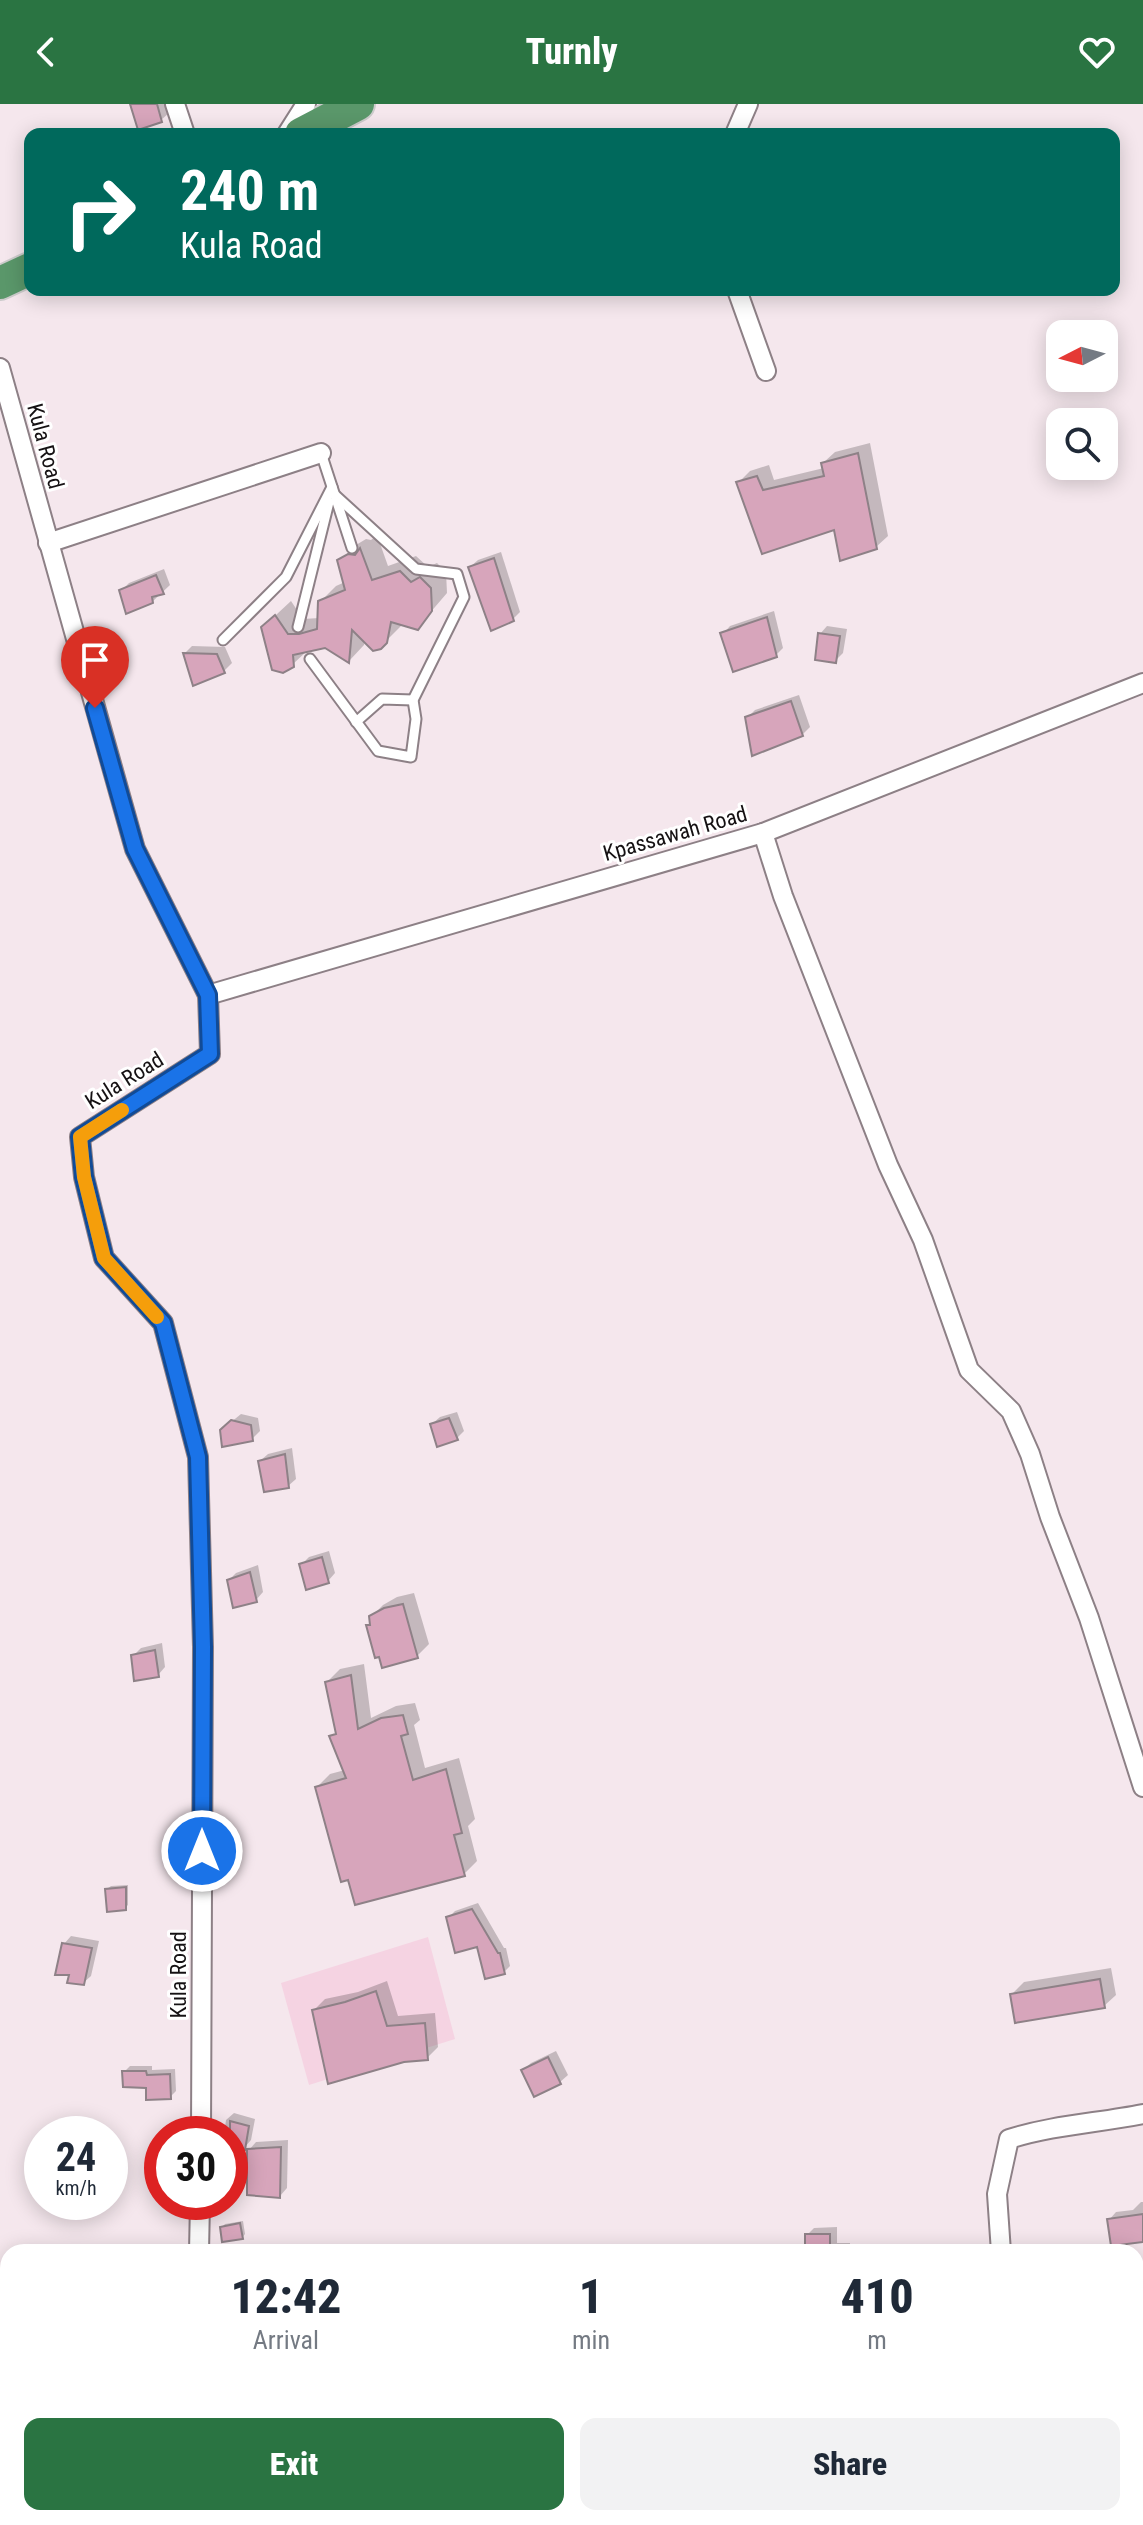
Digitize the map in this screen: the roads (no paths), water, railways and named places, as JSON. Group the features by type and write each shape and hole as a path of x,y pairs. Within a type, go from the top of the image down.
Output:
{"highway":[{"path":"312,128 358,104"},
{"path":"0,283 24,272"}],"street":[{"path":"175,104 183,128"},
{"path":"291,128 306,104"},
{"path":"731,104 734,128"},
{"path":"737,128 748,104"},
{"path":"739,296 766,371"},
{"name":"Kula Road","path":"0,368 135,849 208,995 210,1054 80,1137 84,1177 104,1258 163,1323 198,1457 203,1647 201,2116"},
{"path":"48,543 321,453"},
{"name":"Kpassawah Road","path":"208,995 763,833 1143,683"},
{"path":"763,833 783,896 888,1165 923,1240 969,1370 1011,1411 1030,1454 1050,1517 1089,1618 1143,1787"},
{"path":"1000,2244 997,2194 1009,2139 1045,2128 1143,2114"},
{"path":"199,2244 200,2220"}],"lane":[{"path":"321,453 352,548"},
{"path":"298,627 334,491"},
{"path":"223,640 286,577 334,491"},
{"path":"310,659 378,751 411,757 416,719 413,700 464,597 457,574 416,569 334,491"},
{"path":"356,722 382,699 413,700"}]}
